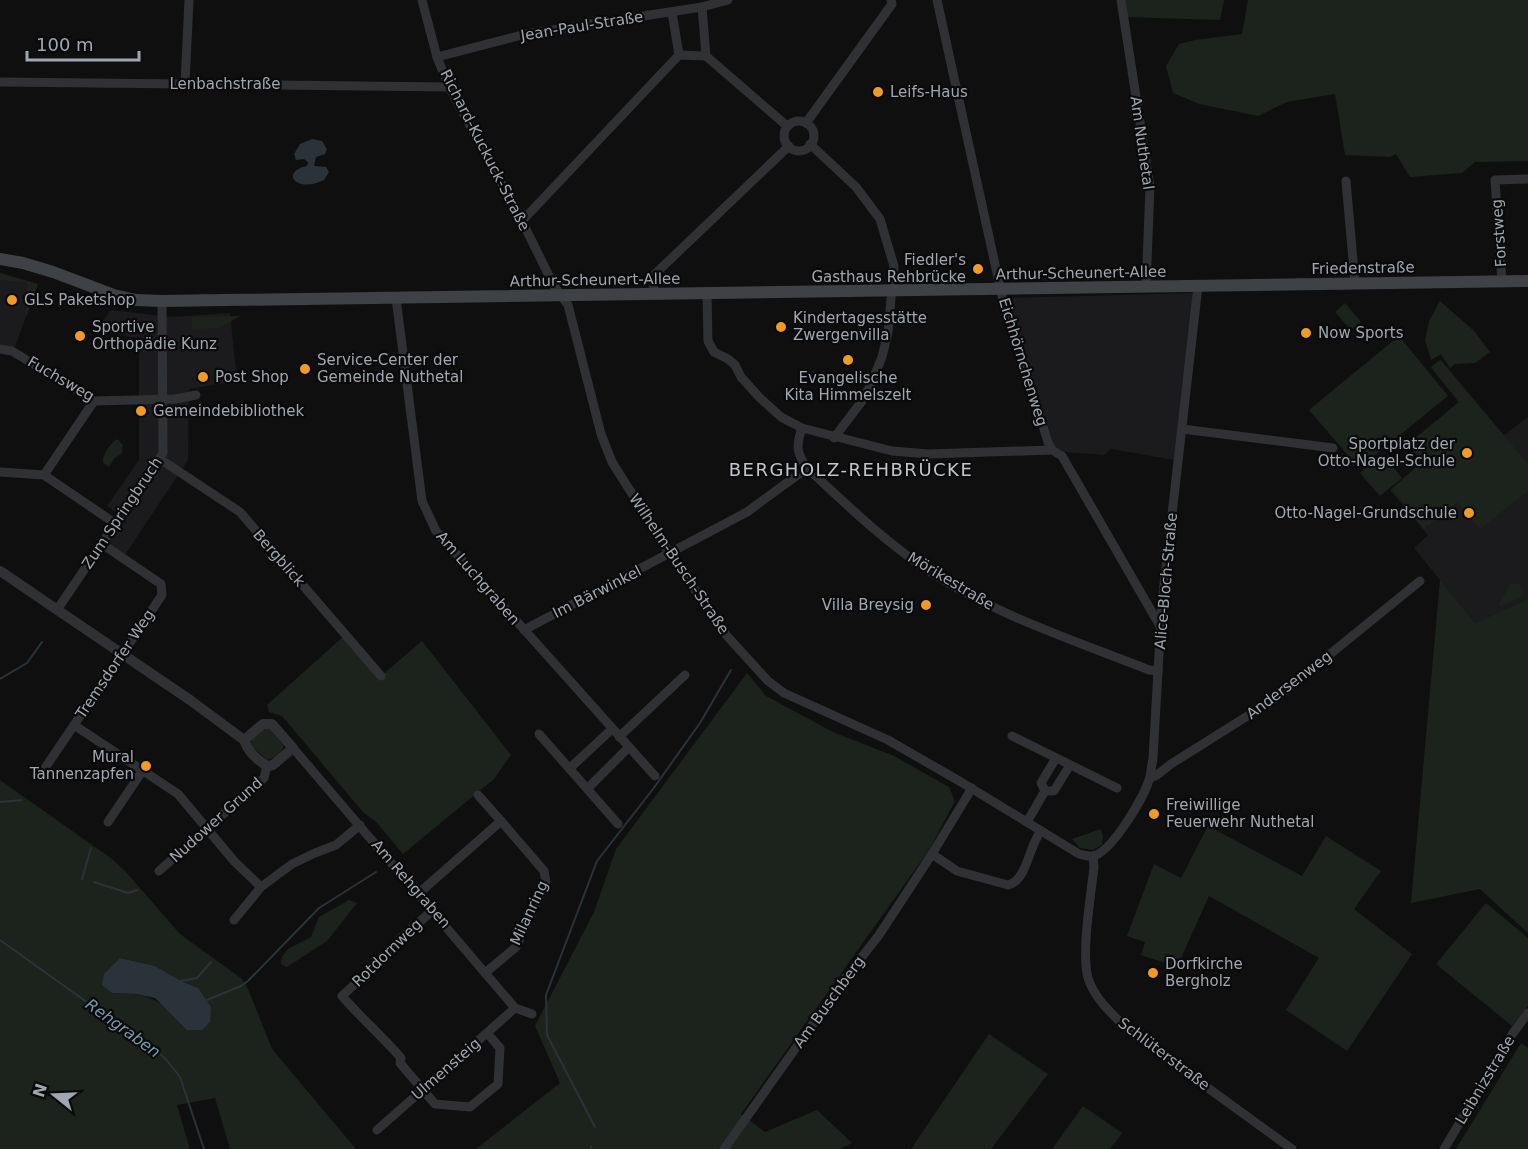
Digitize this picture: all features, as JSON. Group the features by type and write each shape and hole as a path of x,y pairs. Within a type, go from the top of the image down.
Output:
{"main road":[{"name":"Arthur-Scheunert-Allee","path":"0,259 53,272 114,295 136,300 162,301 1198,286"},
{"name":"Friedenstraße","path":"1198,286 1528,281"}],"street":[{"path":"184,84 189,0"},
{"name":"Richard-Kuckuck-Straße","path":"422,0 437,57 449,87 561,295"},
{"name":"Jean-Paul-Straße","path":"437,57 525,34 702,7 728,0"},
{"path":"806,123 892,4 891,0"},
{"name":"Eichhörnchenweg","path":"937,0 1001,288 1052,450 1062,456 1160,626"},
{"name":"Am Nuthetal","path":"1121,0 1150,187 1146,287"},
{"path":"702,7 706,56"},
{"path":"672,12 679,55"},
{"path":"522,221 679,55 706,56 787,126"},
{"name":"Lenbachstraße","path":"0,82 449,87"},
{"path":"796,121 806,123 813,133 810,144 800,150 789,146 784,136 787,126 796,121"},
{"path":"810,144 856,187 880,219 894,266 888,332 876,374 862,401 834,438"},
{"path":"653,294 655,274 789,146"},
{"name":"Forstweg","path":"1502,282 1495,180 1528,179"},
{"path":"1346,181 1355,283"},
{"name":"Alice-Bloch-Straße","path":"1093,856 1104,851 1127,822 1140,802 1150,778 1160,626 1198,286"},
{"path":"707,293 708,341 714,352 735,365 741,377 759,398 781,417 802,428 892,451 928,454 1052,450"},
{"name":"Wilhelm-Busch-Straße","path":"561,295 568,305 573,320 601,434 612,462 670,554 727,636 768,681 784,693 888,740 972,788 1078,854 1093,856"},
{"name":"Am Luchgraben","path":"396,298 422,501 436,531 655,776"},
{"name":"Zum Springbruch","path":"57,610 160,459 164,448 162,301"},
{"name":"Fuchsweg","path":"0,349 12,351 94,401 164,400 196,395"},
{"path":"44,475 94,401"},
{"path":"802,428 797,444 807,468"},
{"path":"1182,429 1333,448"},
{"name":"Bergblick","path":"160,459 240,512 381,676"},
{"name":"Im Bärwinkel","path":"524,630 747,512 807,468"},
{"name":"Mörikestraße","path":"807,468 889,542 934,574 986,604 1013,616 1149,670 1158,671"},
{"path":"0,472 44,475 116,524"},
{"name":"Tremsdorfer Weg","path":"43,771 162,595 161,584 102,544"},
{"path":"0,572 123,654 244,740 259,762 267,766 273,765 293,748"},
{"name":"Andersenweg","path":"1150,778 1276,698 1420,581"},
{"path":"619,737 685,675"},
{"name":"Am Rehgraben","path":"244,740 263,724 272,724 419,893 515,1008 532,1014"},
{"path":"74,725 178,794 234,861 261,886"},
{"path":"570,768 612,729"},
{"path":"539,734 618,824"},
{"path":"1012,736 1117,788"},
{"path":"588,788 628,747"},
{"path":"1045,791 1041,783 1056,758"},
{"path":"1045,791 1054,791 1070,765"},
{"name":"Nudower Grund","path":"159,871 264,778 267,766"},
{"path":"108,822 143,770"},
{"name":"Am Buschberg","path":"724,1149 879,935 972,788"},
{"path":"1027,822 1045,791"},
{"name":"Milanring","path":"478,795 544,871 546,882 516,947 485,974"},
{"path":"419,893 501,821"},
{"path":"234,920 261,886 292,864 336,845 360,825"},
{"path":"932,854 957,871 1008,885 1013,884 1021,876 1033,841 1041,831"},
{"name":"Schlüterstraße","path":"1093,856 1094,867 1085,957 1088,978 1098,997 1111,1014 1131,1032 1292,1149"},
{"name":"Rotdornweg","path":"422,1090 400,1063 401,1058 378,1031 365,1023 342,996 433,910"},
{"name":"Ulmensteig","path":"377,1130 515,1008"},
{"name":"Leibnizstraße","path":"1444,1149 1513,1033 1528,1013"},
{"path":"422,1090 435,1104 470,1107 498,1084 500,1048 487,1033"}],"shaded area":[{"path":"1118,0 1224,0 1220,20 1126,17"},
{"path":"1248,0 1528,0 1528,161 1475,162 1462,173 1410,177 1396,154 1390,157 1345,155 1335,94 1287,102 1258,116 1199,104 1173,93 1166,66 1179,44 1242,34"},
{"path":"312,139 322,141 327,149 325,154 316,157 314,166 326,167 329,172 324,180 306,185 299,183 293,177 299,169 307,166 308,162 304,159 296,160 294,154 300,144"},
{"path":"0,273 38,284 15,347 0,345"},
{"path":"0,273 38,284 26,317 27,282 0,280"},
{"path":"1195,293 1174,460 1111,449 1104,455 1064,452 1055,447 1018,337 1008,298"},
{"path":"1440,301 1474,331 1490,352 1475,363 1455,364 1450,368 1441,354 1431,360 1425,340 1429,321"},
{"path":"1345,303 1361,322 1351,330 1335,312"},
{"path":"111,310 170,317 230,313 237,381 189,389 188,460 125,555 108,543 125,519 107,506 139,460 139,339 96,330"},
{"path":"240,316 220,328 192,329 192,317"},
{"path":"1399,336 1448,396 1359,468 1309,410"},
{"name":"Sportplatz der Otto-Nagel-Schule","path":"1440,360 1528,464 1528,491 1480,529 1457,502 1424,529 1392,489 1422,462 1408,444 1459,402 1431,367"},
{"name":"Otto-Nagel-Grundschule","path":"1441,360 1504,435 1528,417 1528,599 1475,623 1414,548 1428,535 1390,490 1422,462 1408,444 1459,402 1431,368"},
{"path":"117,439 123,445 122,453 109,467 103,463 104,456 109,446"},
{"path":"1382,454 1402,478 1380,496 1360,473"},
{"path":"1440,580 1475,623 1528,599 1528,933 1480,889 1411,903"},
{"path":"1511,583 1520,585 1524,593 1519,598 1500,606 1499,604"},
{"path":"345,635 381,676 422,641 511,755 494,779 403,854 376,822 363,812 282,716 269,712 267,705"},
{"path":"747,673 766,696 833,732 894,756 949,787 955,801 929,850 741,1114 765,1132 817,1110 852,1143 840,1149 476,1149 560,1083 535,1026 594,912 616,849"},
{"path":"269,727 284,746 277,755 267,760 252,746 251,741 253,736"},
{"path":"0,780 112,859 180,934 242,979 272,1049 356,1149 230,1149 215,1098 177,1105 190,1149 0,1149","holes":["121,958 155,966 198,988 167,1009 148,997 112,993 113,966"]},
{"path":"1208,826 1302,876 1326,836 1381,871 1354,909 1412,954 1347,1051 1286,1010 1319,958 1209,896 1177,967 1141,955 1145,942 1127,936 1154,864 1181,878"},
{"path":"1101,829 1102,845 1093,850 1080,848 1072,839"},
{"path":"349,900 357,903 327,941 287,967 281,964 282,957 288,949 311,937 319,917"},
{"path":"1486,903 1528,938 1528,1006 1512,1026 1436,964"},
{"path":"120,958 155,966 198,988 211,1007 210,1022 202,1030 187,1030 155,998 112,993 102,985 104,974"},
{"path":"989,1034 1048,1074 991,1149 911,1149"},
{"path":"1521,1043 1528,1048 1528,1149 1456,1149"},
{"path":"1083,1106 1122,1133 1110,1149 1052,1149"}],"waterway":[{"path":"0,679 27,663 42,642"},
{"path":"595,1127 547,1035 546,995 597,861 653,789 700,723 731,670"},
{"path":"0,802 22,800"},
{"path":"82,879 91,848"},
{"path":"207,1000 248,981 319,908 376,872"},
{"path":"94,882 128,893 138,890"},
{"name":"Rehgraben","path":"0,940 165,1058 180,1077 204,1149"},
{"path":"181,981 197,978 211,962"}],"place":[{"name":"Leifs-Haus","path":"878,92"},
{"name":"Fiedler's Gasthaus Rehbrücke","path":"978,269"},
{"name":"GLS Paketshop","path":"12,300"},
{"name":"Kindertagesstätte Zwergenvilla","path":"781,327"},
{"name":"Now Sports","path":"1306,333"},
{"name":"Sportive Orthopädie Kunz","path":"80,336"},
{"name":"Evangelische Kita Himmelszelt","path":"848,360"},
{"name":"Service-Center der Gemeinde Nuthetal","path":"305,369"},
{"name":"Post Shop","path":"203,377"},
{"name":"Gemeindebibliothek","path":"141,411"},
{"name":"Sportplatz der Otto-Nagel-Schule","path":"1467,453"},
{"name":"Otto-Nagel-Grundschule","path":"1469,513"},
{"name":"Villa Breysig","path":"926,605"},
{"name":"Mural Tannenzapfen","path":"146,766"},
{"name":"Freiwillige Feuerwehr Nuthetal","path":"1154,814"},
{"name":"Dorfkirche Bergholz","path":"1153,973"}],"district":[{"name":"BERGHOLZ-REHBRÜCKE","path":"851,469"}]}
